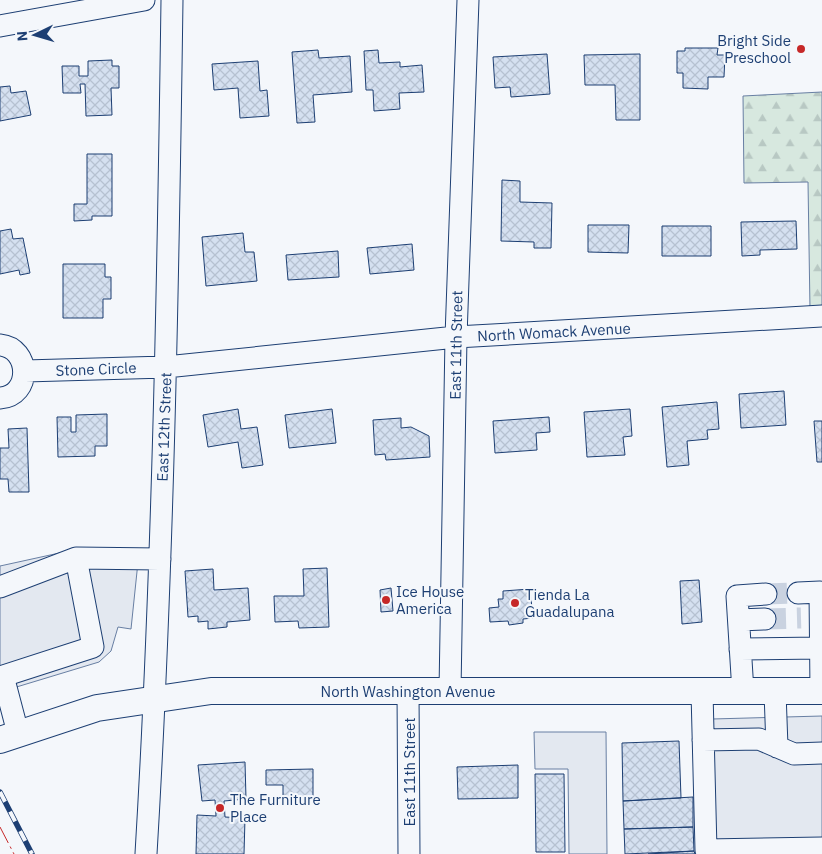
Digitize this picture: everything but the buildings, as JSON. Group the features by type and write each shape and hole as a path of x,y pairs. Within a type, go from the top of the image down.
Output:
{"main road":[{"name":"North Washington Avenue","path":"9,737 97,708 211,691 821,691"}],"street":[{"path":"0,26 144,0"},
{"name":"East 12th Street","path":"146,854 155,698 166,367 172,0"},
{"name":"East 11th Street","path":"450,691 456,337 468,0"},
{"name":"North Womack Avenue","path":"166,367 456,337 822,316"},
{"path":"0,345 13,349 19,355 25,371 19,388 12,394 0,398"},
{"name":"Stone Circle","path":"25,371 166,367"},
{"path":"9,737 2,675 94,647 76,558"},
{"path":"0,587 76,558 160,559"},
{"path":"798,593 821,591 810,617 820,648 821,691"},
{"path":"743,692 738,596 766,594"},
{"path":"739,620 765,619"},
{"path":"740,649 820,648"},
{"name":"East 11th Street","path":"408,690 409,854"},
{"path":"702,692 706,852 822,848"},
{"path":"775,692 777,747"},
{"path":"704,740 759,738 794,754 822,753"}],"green space":[{"path":"822,92 822,309 810,310 808,182 744,183 743,96"}],"shaded area":[{"path":"73,550 138,562 131,629 118,627 111,651 99,662 0,692 0,566"},
{"path":"822,716 822,845 716,847 712,719"},
{"path":"534,732 606,732 607,854 569,854 568,769 535,769"}],"tunnel":[{"path":"766,594 798,593"},
{"path":"765,619 801,618"}],"railway":[{"path":"0,792 32,854"}],"power":[{"path":"0,827 14,854"}],"place":[{"name":"Bright Side Preschool","path":"801,49"},
{"name":"Ice House America","path":"386,600"},
{"name":"Tienda La Guadalupana","path":"515,603"},
{"name":"The Furniture Place","path":"220,808"}]}
